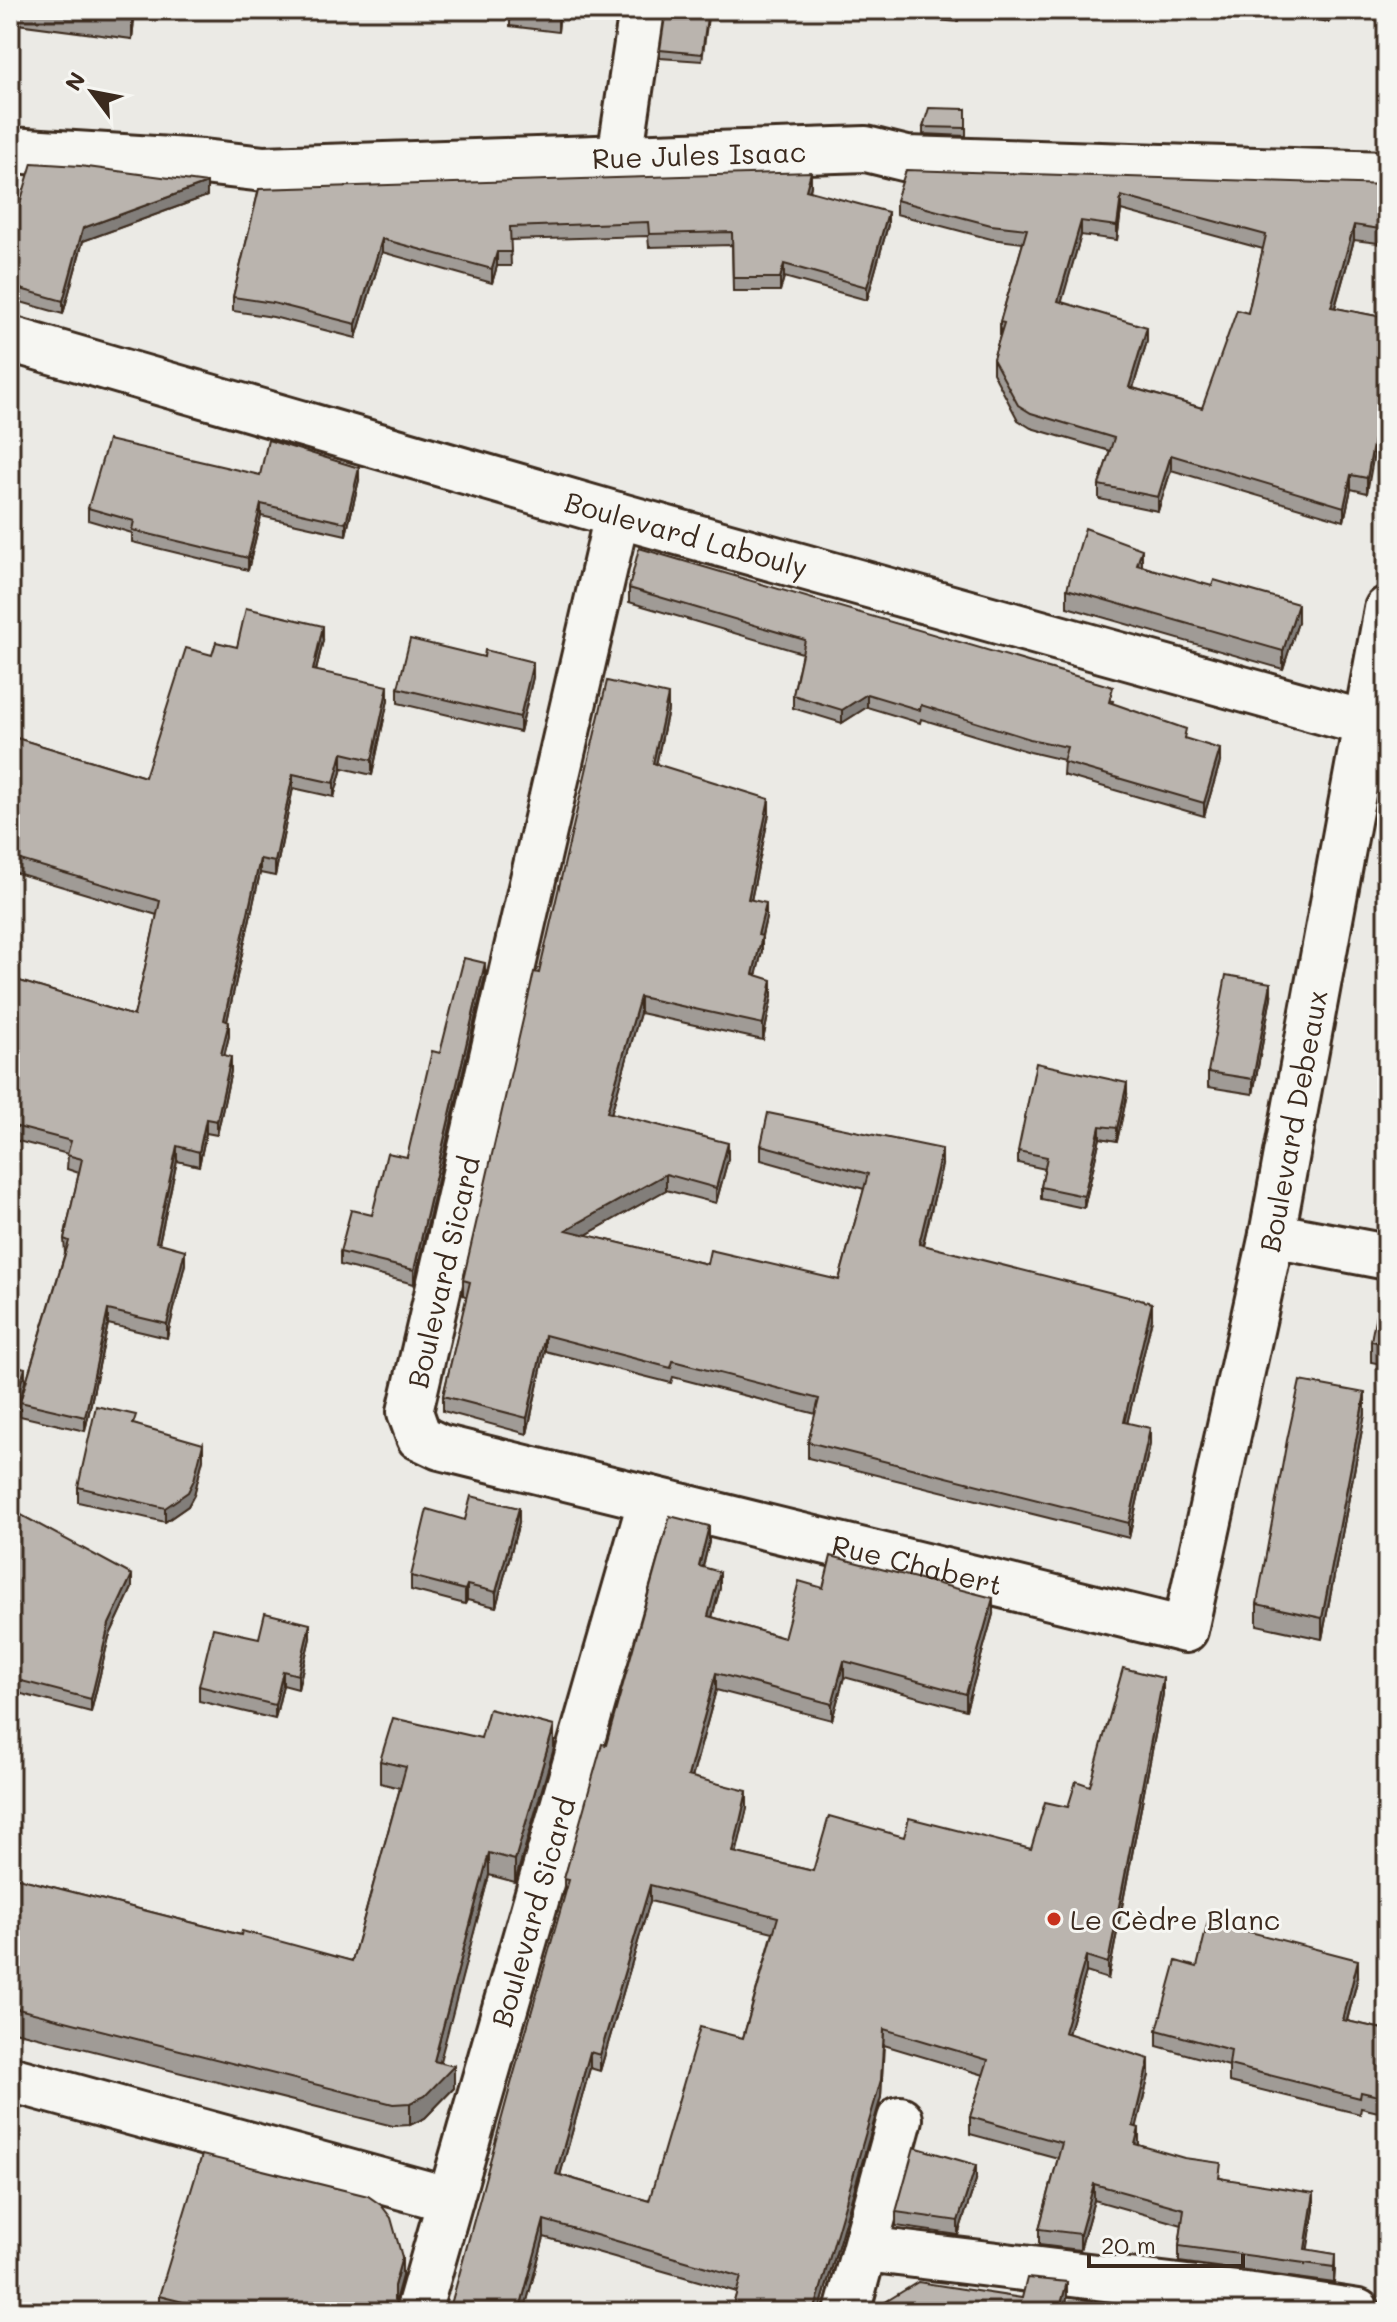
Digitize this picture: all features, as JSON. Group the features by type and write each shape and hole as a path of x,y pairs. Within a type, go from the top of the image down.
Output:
{"street":[{"path":"620,157 642,10"},
{"name":"Rue Jules Isaac","path":"10,150 203,162 264,169 866,149 907,159 1387,174"},
{"name":"Boulevard Labouly","path":"10,339 617,515 1364,723"},
{"name":"Boulevard Sicard","path":"418,2312 651,1499 440,1447 419,1437 410,1412 617,515"},
{"name":"Boulevard Debeaux","path":"1185,1630 1272,1235 1387,609"},
{"path":"1272,1235 1387,1257"},
{"name":"Rue Chabert","path":"651,1499 1185,1630"},
{"path":"10,2079 450,2200"},
{"path":"847,2312 900,2119"},
{"path":"865,2249 1252,2304 1358,2312"}],"building":[{"path":"666,10 708,10 702,54 660,50"},
{"path":"929,108 966,109 966,128 923,127"},
{"path":"32,163 80,166 207,183 83,228 63,301 10,286 10,237"},
{"path":"906,170 1387,185 1387,230 1354,225 1331,307 1387,318 1387,366 1367,478 1351,475 1344,507 1171,455 1158,497 1099,485 1114,438 1031,413 1018,405 993,359 1004,323 1000,322 1027,229 991,225 896,200","holes":["1121,196 1266,235 1248,313 1237,310 1202,408 1129,387 1147,327 1058,301 1081,221 1117,226"]},
{"path":"811,172 806,190 888,212 867,287 784,264 780,278 733,278 732,232 649,234 648,222 510,227 511,252 497,252 492,269 382,239 356,324 273,303 233,297 259,189"},
{"path":"108,440 260,475 268,440 359,468 346,523 261,504 248,558 132,530 134,521 88,508"},
{"path":"1085,528 1142,549 1137,565 1212,586 1214,580 1298,604 1283,651 1067,589"},
{"path":"639,548 1113,687 1109,702 1186,729 1184,738 1220,749 1204,803 1063,762 1067,747 1030,739 921,705 920,710 867,694 842,710 793,695 805,640 629,588"},
{"path":"246,608 323,626 313,670 388,686 372,760 342,753 334,783 293,774 275,862 260,859 224,1020 229,1022 221,1054 231,1057 217,1121 206,1119 199,1152 177,1146 156,1242 185,1250 167,1324 108,1310 85,1417 20,1402 69,1241 64,1239 82,1159 67,1155 71,1141 10,1125 10,978 134,1016 160,901 10,857 10,736 145,777 186,648 212,655 216,642 237,647"},
{"path":"10,616 17,619 10,644"},
{"path":"410,639 484,657 485,650 533,662 520,717 398,688"},
{"path":"607,681 668,695 653,763 769,799 748,899 766,903 753,974 772,980 763,1024 640,997 607,1112 728,1143 716,1188 666,1174 566,1230 707,1264 710,1250 839,1280 868,1174 761,1145 768,1113 942,1149 919,1244 1152,1303 1124,1422 1150,1428 1129,1523 808,1442 819,1399 673,1361 671,1368 545,1335 527,1418 443,1396 470,1282 463,1280 534,972 539,973"},
{"path":"464,958 485,963 414,1270 340,1252 351,1210 372,1215 387,1153 407,1157 432,1051 440,1053"},
{"path":"1226,975 1271,983 1253,1079 1208,1072"},
{"path":"1036,1063 1127,1083 1117,1128 1100,1126 1084,1196 1041,1187 1047,1157 1018,1151"},
{"path":"1383,1276 1387,1277 1387,1344 1371,1341"},
{"path":"10,1364 25,1368 10,1419"},
{"path":"1300,1381 1365,1393 1322,1618 1257,1604"},
{"path":"96,1406 136,1415 133,1424 203,1444 188,1492 165,1508 78,1487"},
{"path":"471,1496 519,1508 496,1592 467,1585 465,1590 411,1576 427,1509 465,1520"},
{"path":"12,1510 132,1575 109,1624 91,1699 10,1678"},
{"path":"670,1516 709,1526 699,1566 720,1572 708,1616 784,1638 799,1581 823,1588 831,1556 993,1598 966,1694 844,1661 832,1704 716,1673 688,1776 747,1791 733,1852 813,1871 829,1816 904,1837 909,1818 1031,1849 1045,1802 1068,1807 1076,1781 1090,1786 1123,1668 1163,1678 1108,1963 1086,1956 1064,2032 1149,2059 1133,2126 1139,2128 1135,2144 1184,2158 1221,2163 1219,2178 1314,2193 1305,2249 1335,2254 1334,2267 1179,2246 1184,2209 1094,2184 1080,2234 1039,2229 1062,2143 970,2117 988,2060 884,2029 881,2080 814,2312 731,2312 741,2277 544,2220 519,2312 449,2312 569,1880 564,1879 602,1744 606,1745","holes":["650,1885 778,1917 743,2038 700,2027 649,2201 556,2174 590,2052 600,2055"]},
{"path":"265,1613 310,1624 298,1675 283,1671 275,1705 199,1686 213,1628 259,1638"},
{"path":"489,1709 554,1726 515,1860 489,1853 434,2061 454,2066 425,2096 410,2103 393,2104 10,2007 10,1876 241,1935 242,1931 352,1961 406,1767 380,1761 393,1718 481,1738"},
{"path":"1208,1921 1358,1960 1343,2020 1387,2030 1387,2098 1361,2092 1360,2098 1229,2065 1231,2050 1157,2030 1176,1961 1197,1967"},
{"path":"914,2147 976,2165 958,2221 896,2212"},
{"path":"202,2155 368,2196 381,2205 391,2218 402,2257 394,2286 394,2300 403,2312 223,2312 159,2296"},
{"path":"1027,2278 1067,2282 1061,2304 1116,2312 869,2312 918,2282 1022,2298"}],"place":[{"name":"Le Cèdre Blanc","path":"1054,1919"}]}
